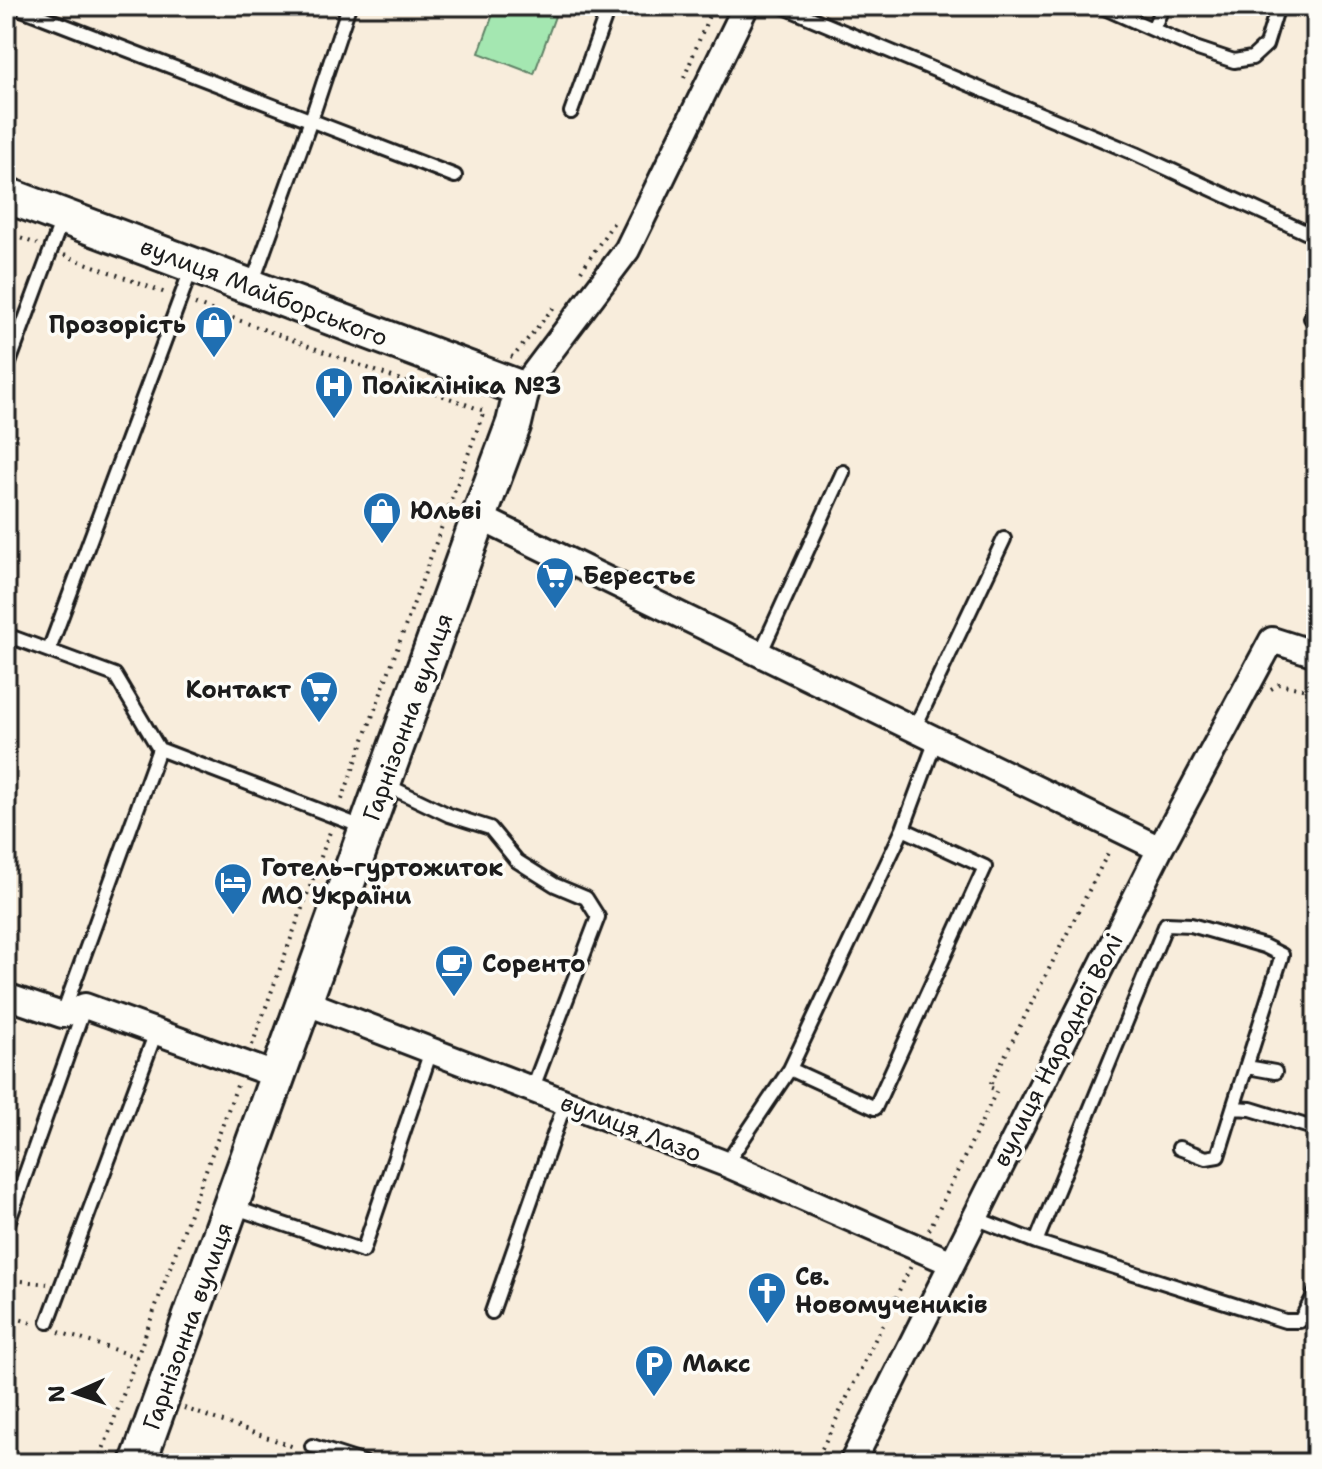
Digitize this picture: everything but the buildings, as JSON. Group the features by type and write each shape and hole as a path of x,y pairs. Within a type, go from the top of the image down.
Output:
{"street":[{"name":"Гарнізонна вулиця","path":"138,1463 514,423 522,389 627,250 739,8"},
{"name":"вулиця Майборського","path":"6,195 522,389"},
{"path":"479,517 1160,849"},
{"name":"вулиця Народної Волі","path":"852,1463 1160,849 1272,640 1316,654"},
{"path":"6,996 62,1015 85,1006 278,1076"},
{"name":"вулиця Лазо","path":"305,1002 726,1164 952,1263"}],"lane":[{"path":"14,6 455,176"},
{"path":"250,287 349,6"},
{"path":"571,112 609,6"},
{"path":"782,6 1136,154 1316,237"},
{"path":"1100,6 1195,48 1234,61 1252,58 1266,45 1278,6"},
{"path":"1153,29 1163,6"},
{"path":"6,371 64,216"},
{"path":"49,650 193,265"},
{"path":"760,654 843,472"},
{"path":"914,729 1004,539"},
{"path":"6,635 115,675 159,749 367,829"},
{"path":"726,1164 790,1069 903,829 936,740"},
{"path":"62,1015 159,749"},
{"path":"384,784 449,815 490,828 517,861 555,885 586,898 598,917 532,1090"},
{"path":"790,1069 875,1108 985,867 903,829"},
{"path":"1036,1242 1166,924 1191,925 1264,946 1282,955 1218,1156 1206,1158 1179,1148"},
{"path":"6,1229 85,1006"},
{"path":"48,1325 156,1032"},
{"path":"231,1206 363,1251 431,1051"},
{"path":"1247,1067 1275,1072"},
{"path":"492,1312 565,1103"},
{"path":"1233,1108 1251,1109 1316,1129"},
{"path":"975,1218 1036,1242 1285,1321 1300,1321 1316,1292"},
{"path":"312,1446 365,1463"}],"path":[{"path":"684,78 713,6"},
{"path":"578,276 619,215"},
{"path":"6,233 484,411 98,1463"},
{"path":"500,352 513,357 560,299"},
{"path":"815,1463 997,1090 989,1087 1120,829"},
{"path":"6,1279 62,1286"},
{"path":"6,1315 34,1324"},
{"path":"48,1325 137,1357"},
{"path":"182,1408 311,1453 312,1446"}],"green space":[{"path":"496,6 528,6 555,16 534,74 479,53"}],"place":[{"name":"Прозорість","path":"214,359"},
{"name":"Поліклініка №3","path":"334,420"},
{"name":"Юльві","path":"382,545"},
{"name":"Берестьє","path":"555,610"},
{"name":"Контакт","path":"319,724"},
{"name":"Готель-гуртожиток МО України","path":"233,916"},
{"name":"Соренто","path":"454,998"},
{"name":"Св. Новомучеників","path":"767,1325"},
{"name":"Макс","path":"654,1398"}]}
